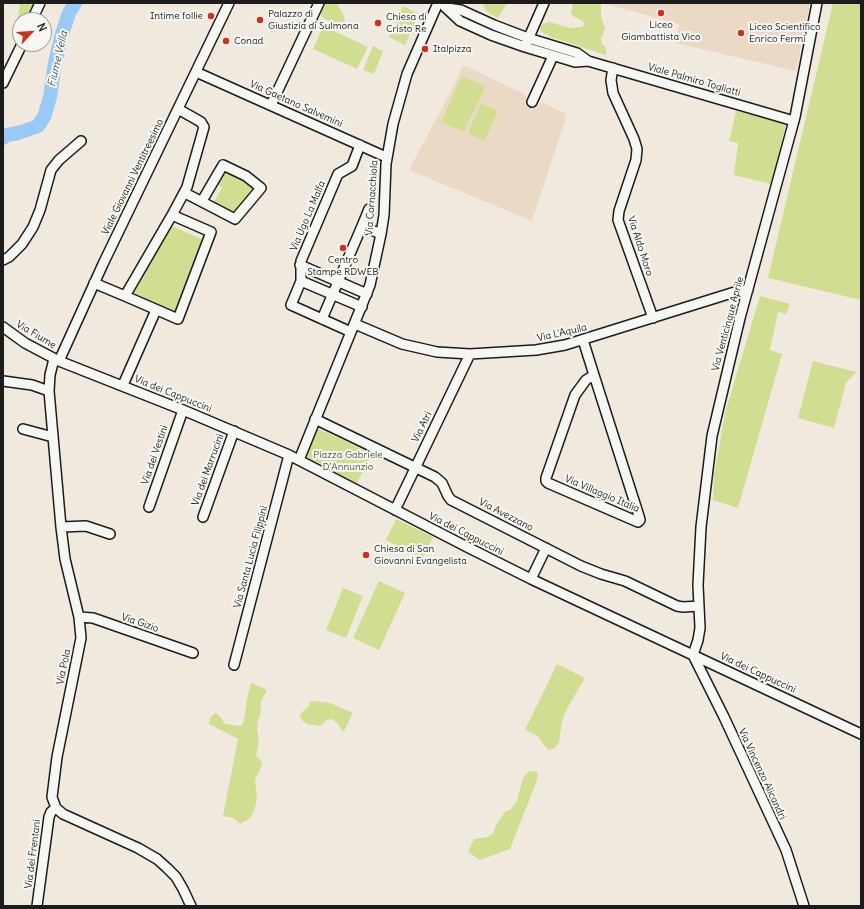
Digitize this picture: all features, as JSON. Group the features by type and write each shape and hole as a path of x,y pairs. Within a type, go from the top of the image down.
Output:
{"street":[{"name":"Viale Giovanni Ventitreesimo","path":"57,360 229,3"},
{"path":"271,105 319,3"},
{"name":"Viale Palmiro Togliatti","path":"437,3 447,8 460,21 491,35 577,53 588,61"},
{"name":"Via Cornacchiola","path":"299,460 367,294 384,216 386,157 393,124 402,88 437,3"},
{"path":"527,43 544,3"},
{"name":"Via Venticinque Aprile","path":"693,655 700,628 698,577 701,527 712,436 748,290 794,121 817,3"},
{"name":"Viale Palmiro Togliatti","path":"527,43 554,56 574,62 588,61 794,121"},
{"path":"3,83 18,52"},
{"path":"532,102 554,56"},
{"name":"Via Aldo Moro","path":"613,68 611,80 613,94 634,139 637,149 636,160 619,211 618,220 653,318"},
{"name":"Via Gaetano Salvemini","path":"196,72 386,157"},
{"path":"125,296 185,193 204,127 201,122 178,109"},
{"path":"3,260 9,257 22,244 33,227 40,210 51,170 59,160 81,141"},
{"name":"Via Ugo La Malfa","path":"301,281 300,265 338,174 352,166 360,145"},
{"path":"185,193 235,219 260,188 246,176 223,165 202,201"},
{"path":"322,319 369,209"},
{"path":"94,283 178,319 211,232 172,215"},
{"path":"362,226 381,234"},
{"path":"300,265 367,294"},
{"path":"301,281 362,307"},
{"name":"Via L'Aquila","path":"301,281 291,305 322,319 415,348 437,352 470,354 545,349 583,340 738,291 748,290"},
{"path":"123,385 156,310"},
{"name":"Via Fiume","path":"3,327 24,343 57,360"},
{"name":"Via Villaggio Italia","path":"583,340 639,516 640,520 638,522 635,522 546,481 575,395 586,380 594,375"},
{"name":"Via Atri","path":"395,510 470,354"},
{"name":"Via dei Cappuccini","path":"57,360 123,385 289,455 531,579 861,734"},
{"name":"Via Pola","path":"56,808 52,799 52,791 58,750 80,646 79,617 65,559 61,527 49,391 50,375 57,360"},
{"path":"3,381 32,385 49,391"},
{"name":"Via dei Vestini","path":"149,507 183,410"},
{"name":"Via Avezzano","path":"315,420 440,480 451,500 595,572 624,581 677,606 699,606"},
{"path":"23,430 53,437"},
{"name":"Via dei Marrucini","path":"203,516 234,431"},
{"name":"Via Santa Lucia Filippini","path":"234,664 289,455"},
{"path":"61,527 86,526 110,534"},
{"path":"531,579 546,548"},
{"name":"Via Gizio","path":"79,617 93,618 193,653"},
{"name":"Via Vincenzo Alicandri","path":"693,655 724,717 786,850 804,906"},
{"path":"56,808 66,816 138,848 157,859 176,877 191,906"},
{"name":"Via dei Frentani","path":"37,906 49,817 51,812 56,808"}],"shaded area":[{"name":"Liceo Scientifico Enrico Fermi","path":"602,3 810,3 796,71 675,43 679,24"},
{"path":"463,65 524,94 528,101 537,105 543,103 567,114 532,221 409,170 451,91"}],"green space":[{"path":"20,3 35,3 31,12 19,12"},
{"path":"323,3 337,3 345,19 341,26 337,26 322,17 320,12"},
{"path":"482,3 507,3 498,18 487,12"},
{"path":"573,3 601,3 601,16 605,29 601,39 602,44 606,48 606,55 551,37 541,32 540,27 549,22 570,28 582,27 584,25 583,21 573,16 571,13"},
{"path":"833,3 861,3 861,300 768,278"},
{"path":"403,6 419,14 405,45 389,37"},
{"path":"323,26 368,47 357,69 313,49"},
{"path":"373,46 383,51 374,74 363,70"},
{"path":"462,76 485,87 464,132 441,122"},
{"path":"481,103 498,111 484,141 468,133"},
{"path":"736,111 786,124 771,184 734,175 738,143 729,141"},
{"path":"225,170 244,179 255,189 234,216 213,204 222,188 217,184"},
{"path":"170,225 204,240 175,313 131,294"},
{"path":"760,296 790,304 786,314 778,312 770,350 782,354 738,508 713,500 714,475 725,413"},
{"path":"813,361 856,372 846,383 834,428 798,418"},
{"name":"Piazza Gabriele D'Annunzio","path":"317,428 372,454 356,484 305,456"},
{"path":"396,519 433,537 423,558 386,540"},
{"path":"379,581 405,593 379,650 353,638"},
{"path":"343,588 363,596 346,638 326,630"},
{"path":"557,664 585,678 567,709 562,721 559,742 555,748 549,750 538,736 525,730"},
{"path":"251,683 267,690 261,702 257,730 259,742 256,755 261,761 262,765 255,780 257,798 255,808 250,818 240,824 234,818 223,816 238,739 209,724 210,718 215,713 219,715 225,724 241,726 244,721"},
{"path":"311,701 330,703 353,713 344,731 341,730 338,724 332,719 327,720 320,726 307,724 303,721 300,716 301,713 308,707"},
{"path":"529,771 538,772 536,783 510,849 480,860 468,852 474,839 488,837 493,833 496,825 505,812 510,810 517,801 523,778"}],"waterway":[{"name":"Fiume Vella","path":"3,138 7,135 38,126 44,117 50,97 55,63 61,37 69,13 75,3"}],"place":[{"name":"Liceo Giambattista Vico","path":"661,13"},
{"name":"Intime follie","path":"211,16"},
{"name":"Palazzo di Giustizia di Sulmona","path":"260,20"},
{"name":"Chiesa di Cristo Re","path":"378,23"},
{"name":"Liceo Scientifico Enrico Fermi","path":"741,33"},
{"name":"Conad","path":"226,41"},
{"name":"Italpizza","path":"425,49"},
{"name":"Centro Stampe RDWEB","path":"343,248"},
{"name":"Chiesa di San Giovanni Evangelista","path":"366,555"}]}
